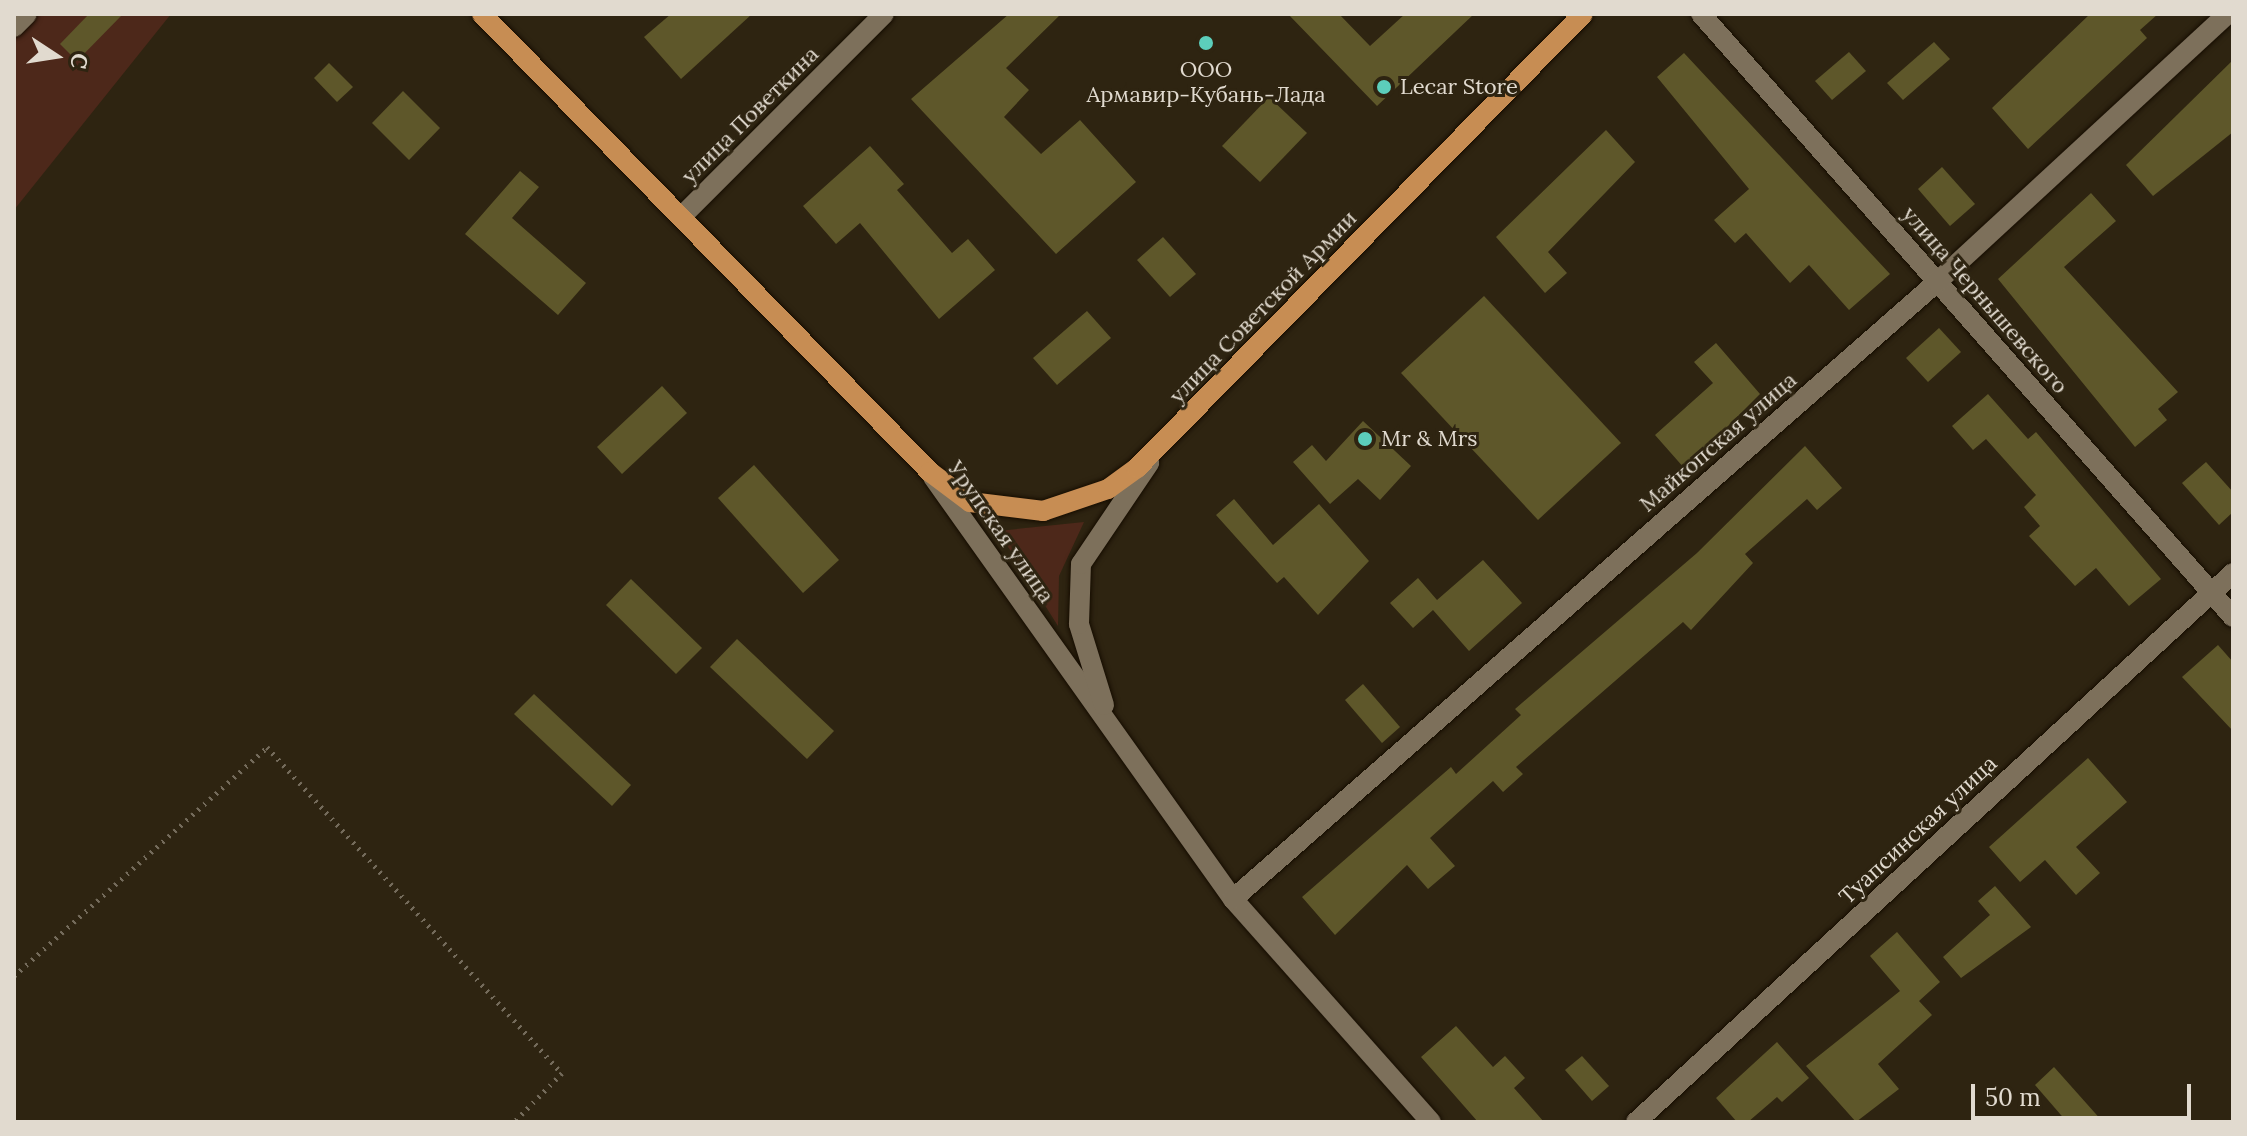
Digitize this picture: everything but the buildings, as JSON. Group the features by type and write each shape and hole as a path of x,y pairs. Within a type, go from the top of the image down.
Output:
{"main road":[{"name":"Урупская улица","path":"482,14 683,215 930,472"},
{"name":"улица Советской Армии","path":"930,472 970,502 1043,511 1108,489 1170,436 1583,14"}],"street":[{"path":"14,27 27,14"},
{"name":"улица Поветкина","path":"683,215 884,14"},
{"name":"улица Чернышевского","path":"1701,14 2233,617"},
{"name":"Майкопская улица","path":"1233,899 1937,282 2227,14"},
{"path":"1120,742 1087,658 1076,592 1081,564 1105,518 1170,436"},
{"name":"Урупская улица","path":"930,472 1233,899 1431,1122"},
{"name":"Туапсинская улица","path":"1636,1122 2233,573"}],"path":[{"path":"14,976 267,747 562,1073 514,1122"}],"shaded area":[{"path":"14,14 171,14 14,210"},
{"path":"1084,522 1059,576 1058,626 998,531"}],"place":[{"name":"ООО Армавир-Кубань-Лада","path":"1206,43"},
{"name":"Lecar Store","path":"1384,87"},
{"name":"Mr & Mrs","path":"1365,439"}]}
